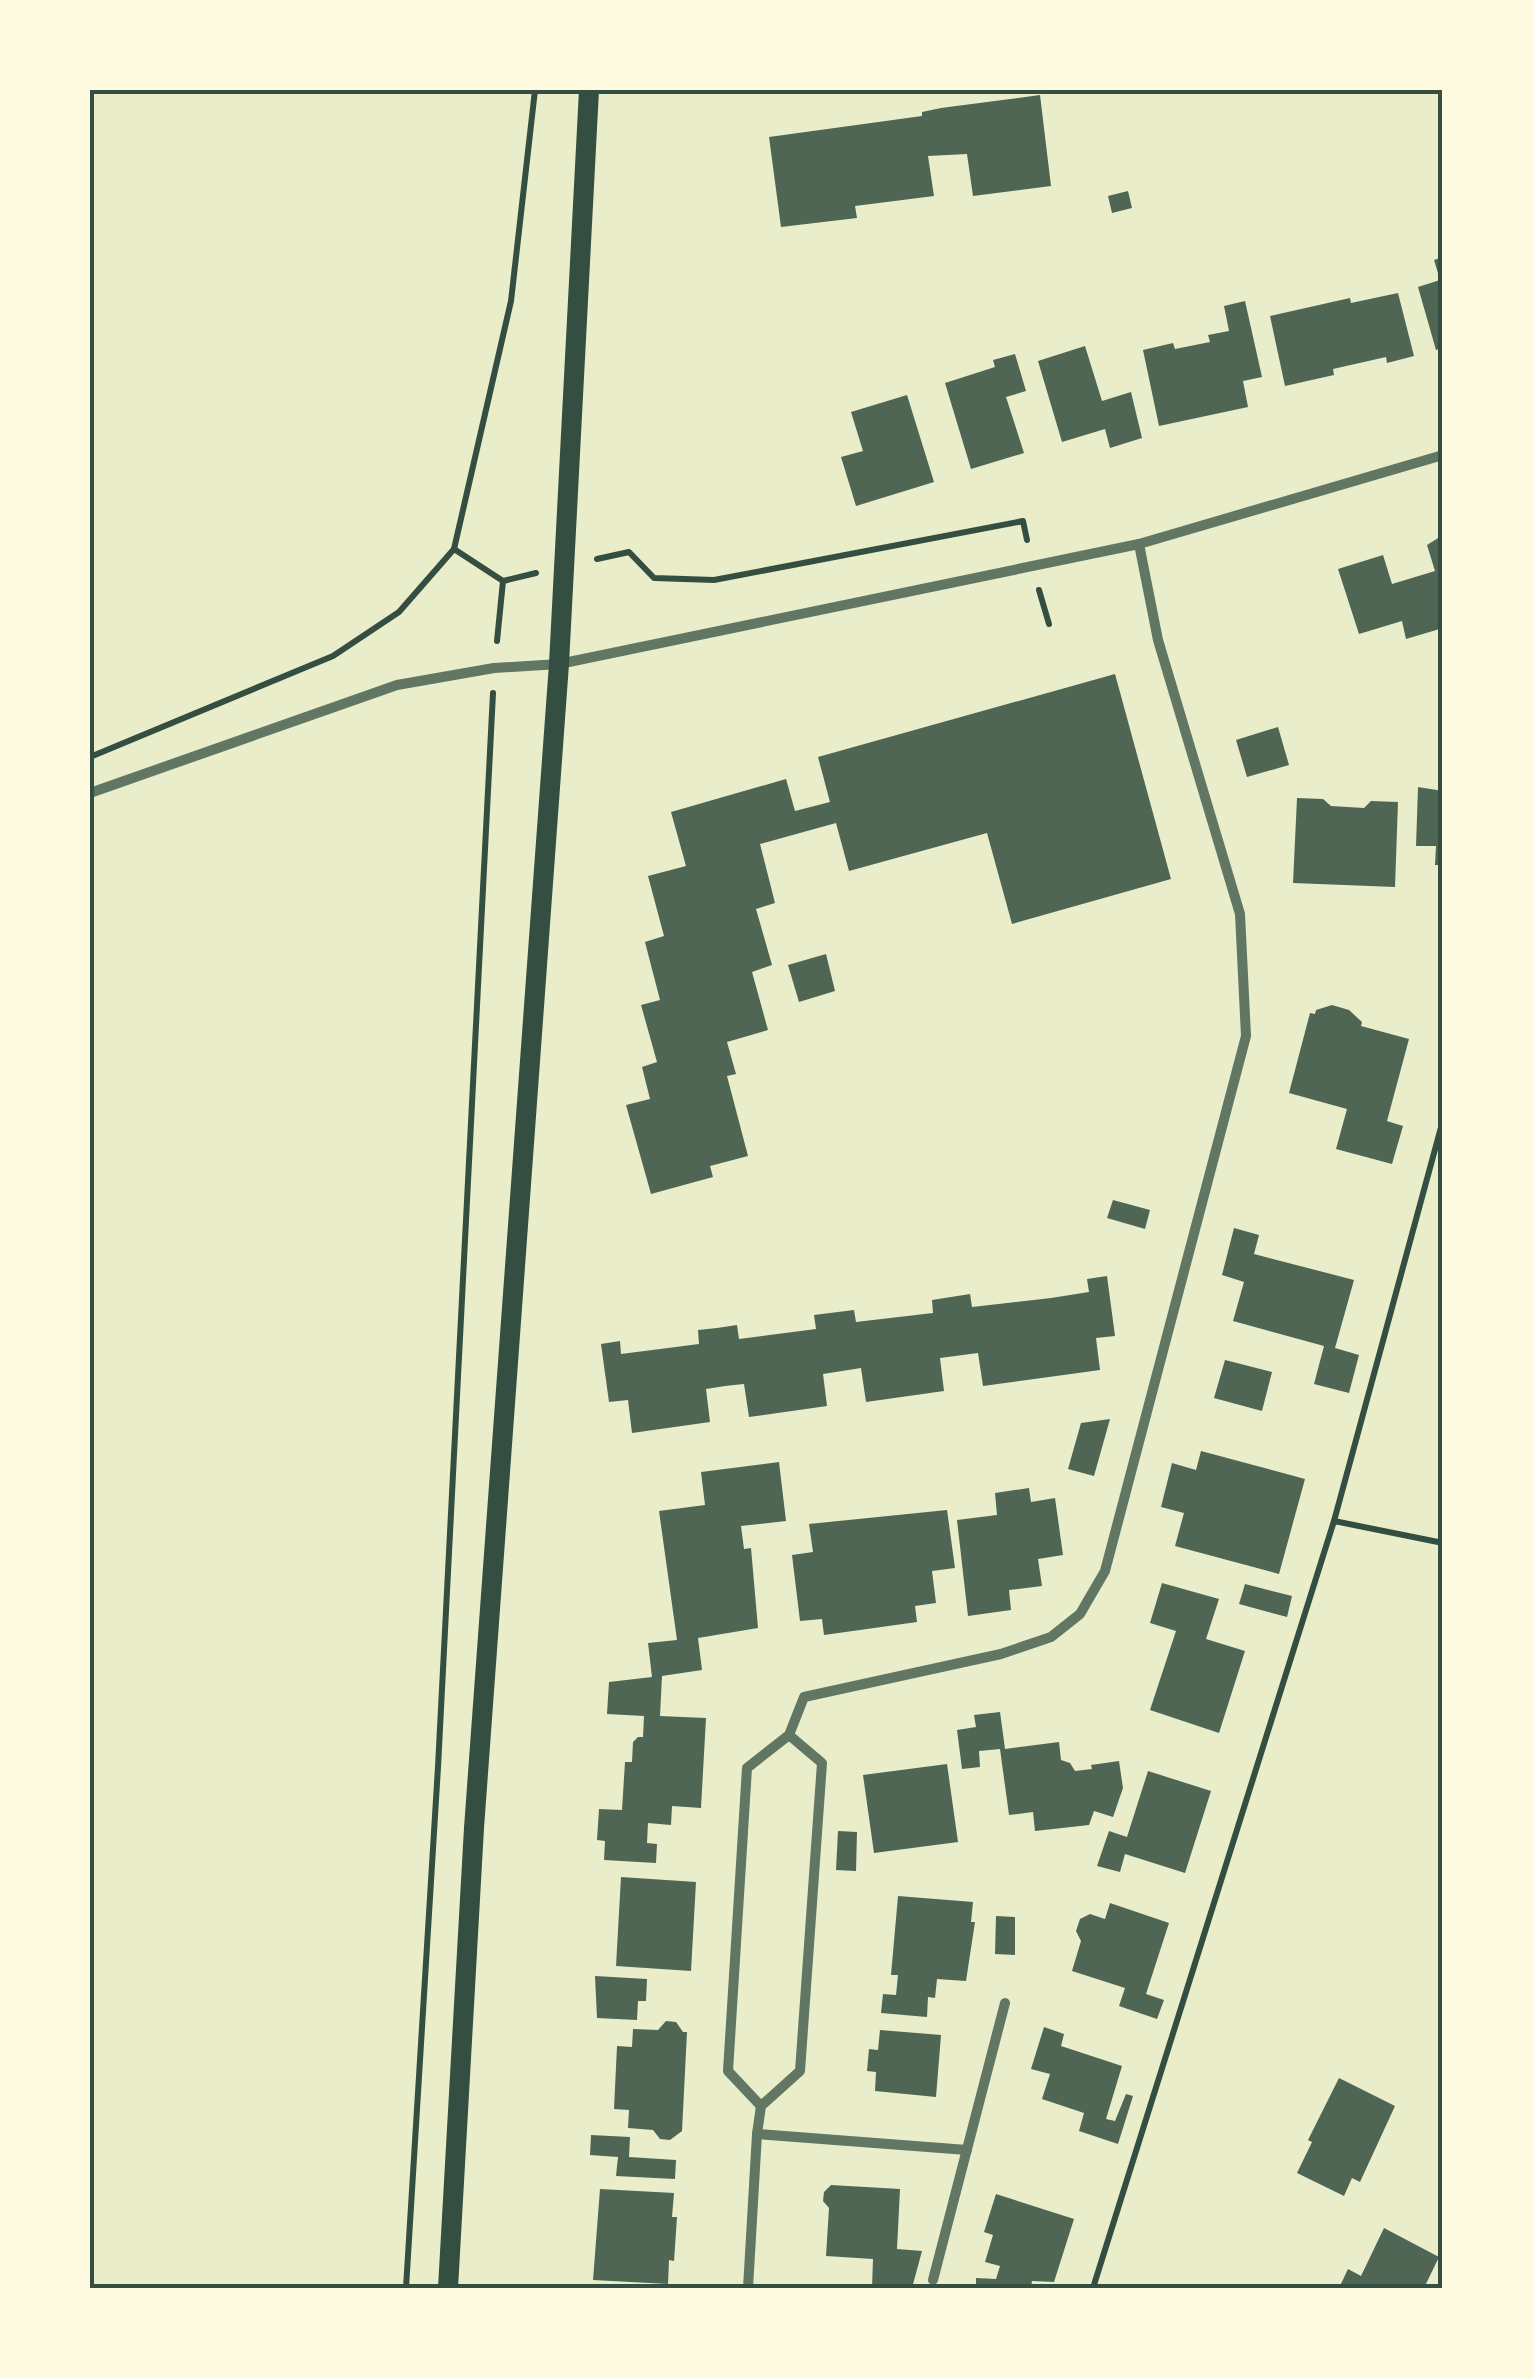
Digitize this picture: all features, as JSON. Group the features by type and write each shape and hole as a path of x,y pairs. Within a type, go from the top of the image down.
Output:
{"main road":[{"path":"448,2288 474,1828 559,664 589,90"}],"street":[{"path":"90,793 398,685 494,668 559,664 1139,544 1443,455"},
{"path":"761,2106 728,2071 747,1768 789,1735 804,1697 1001,1654 1051,1637 1080,1614 1105,1571 1246,1036 1240,914 1158,640 1139,544"},
{"path":"748,2288 761,2106 800,2071 802,2052 822,1763 789,1735"},
{"path":"933,2280 1005,2003"},
{"path":"756,2134 967,2150"}],"path":[{"path":"90,757 334,656 399,612 454,549 511,302 535,90"},
{"path":"454,549 503,581 629,552 654,578 714,580 1023,522 1050,624"},
{"path":"406,2288 437,1786 494,668 503,581"},
{"path":"1094,2288 1334,1521 1443,1120"},
{"path":"1334,1521 1443,1543"}],"building":[{"path":"1040,95 1051,186 973,196 967,154 928,156 934,196 855,206 857,218 781,227 769,137"},
{"path":"1128,191 1132,208 1112,213 1108,196"},
{"path":"1443,257 1443,348 1436,350 1418,287 1440,280 1434,260"},
{"path":"1398,293 1414,356 1387,363 1386,357 1333,369 1334,375 1285,386 1270,316 1350,298 1351,303"},
{"path":"1245,301 1262,377 1243,381 1248,407 1159,426 1143,350 1173,343 1175,349 1210,342 1208,335 1229,331 1224,306"},
{"path":"1085,346 1102,401 1131,392 1142,438 1110,448 1105,429 1062,442 1038,361"},
{"path":"1015,354 1026,391 1006,397 1024,453 971,469 945,383 995,367 993,360"},
{"path":"907,395 934,482 856,506 841,457 863,451 851,412"},
{"path":"1443,535 1443,628 1406,639 1402,621 1359,634 1338,569 1383,555 1392,584 1435,571 1427,545"},
{"path":"1115,674 1171,879 1012,924 987,833 849,871 836,823 760,844 775,903 756,909 772,965 752,972 768,1030 727,1042 736,1074 727,1076 748,1156 710,1166 713,1177 651,1194 626,1105 650,1099 642,1067 657,1062 641,1005 660,1000 645,942 664,936 648,876 686,866 671,812 786,779 795,811 830,802 818,757"},
{"path":"1278,727 1289,765 1247,777 1236,740"},
{"path":"1418,787 1443,791 1443,865 1435,865 1436,846 1416,846"},
{"path":"1297,798 1364,808 1371,801 1398,802 1395,887 1293,883"},
{"path":"826,954 835,991 799,1002 788,965"},
{"path":"1332,1005 1349,1010 1362,1022 1361,1026 1409,1039 1387,1121 1403,1126 1392,1164 1336,1149 1347,1109 1289,1093 1310,1013"},
{"path":"1113,1200 1150,1210 1145,1229 1107,1218"},
{"path":"1234,1228 1259,1235 1254,1254 1354,1280 1335,1348 1359,1355 1349,1393 1314,1384 1324,1346 1233,1321 1244,1282 1222,1275"},
{"path":"1107,1276 1115,1336 1096,1338 1100,1370 983,1386 978,1353 940,1358 944,1391 866,1402 861,1368 823,1374 827,1406 749,1417 744,1384 725,1386 706,1389 710,1422 632,1433 628,1400 609,1402 601,1344 620,1341 621,1354 699,1344 698,1330 737,1325 739,1339 816,1329 814,1315 854,1310 856,1322 933,1313 932,1300 970,1294 972,1307 1051,1298 1089,1292 1087,1279"},
{"path":"1225,1360 1272,1372 1262,1411 1214,1398"},
{"path":"1110,1419 1094,1476 1068,1469 1081,1423"},
{"path":"1201,1451 1305,1479 1279,1574 1175,1546 1184,1513 1161,1507 1172,1463 1196,1470"},
{"path":"779,1462 786,1521 741,1526 744,1549 751,1548 758,1628 698,1638 702,1670 662,1676 660,1716 706,1718 701,1808 672,1806 671,1825 648,1823 647,1843 657,1844 656,1863 604,1860 605,1841 597,1840 599,1809 622,1810 625,1762 632,1762 633,1742 643,1737 644,1716 607,1714 609,1682 652,1677 648,1643 677,1640 659,1511 705,1505 701,1472"},
{"path":"1029,1488 1031,1502 1055,1498 1063,1555 1038,1559 1042,1586 1009,1590 1011,1610 968,1616 957,1520 997,1515 995,1493"},
{"path":"947,1510 955,1568 932,1571 936,1603 915,1606 917,1622 824,1635 822,1619 800,1621 792,1555 813,1552 809,1524"},
{"path":"1162,1583 1219,1599 1206,1639 1245,1651 1219,1733 1150,1710 1176,1631 1150,1623"},
{"path":"1245,1584 1292,1596 1287,1617 1239,1604"},
{"path":"1000,1712 1005,1749 1059,1742 1061,1760 1070,1763 1075,1771 1119,1761 1123,1788 1113,1817 1094,1811 1089,1825 1035,1831 1033,1812 1009,1815 1000,1749 979,1751 980,1767 962,1769 957,1730 976,1727 974,1715"},
{"path":"947,1764 958,1842 874,1853 863,1775"},
{"path":"1148,1771 1211,1791 1185,1873 1125,1854 1120,1872 1097,1866 1109,1831 1127,1837"},
{"path":"838,1831 857,1832 856,1871 836,1870"},
{"path":"621,1877 696,1882 691,1971 616,1966"},
{"path":"898,1896 973,1902 971,1922 975,1922 966,1981 937,1979 935,1998 928,1997 927,2017 881,2013 883,1994 896,1995 898,1975 891,1975"},
{"path":"1110,1903 1169,1923 1146,1994 1164,2000 1157,2019 1119,2006 1125,1988 1072,1971 1081,1941 1076,1931 1080,1919 1090,1914 1105,1919"},
{"path":"996,1916 1015,1917 1015,1955 995,1954"},
{"path":"595,1976 647,1979 646,2001 638,2001 637,2020 597,2018"},
{"path":"666,2021 676,2022 687,2032 682,2131 670,2140 660,2139 653,2130 628,2128 629,2110 614,2109 617,2046 632,2047 633,2029 658,2030"},
{"path":"1044,2027 1064,2034 1061,2046 1122,2066 1106,2119 1115,2121 1126,2094 1133,2096 1118,2144 1079,2131 1084,2113 1042,2099 1050,2074 1031,2069"},
{"path":"880,2030 941,2035 936,2097 875,2091 876,2072 867,2071 869,2049 878,2050"},
{"path":"1339,2078 1395,2106 1360,2182 1352,2178 1344,2196 1297,2173 1312,2142 1308,2140"},
{"path":"591,2135 630,2137 629,2157 676,2160 675,2179 616,2176 618,2157 590,2155"},
{"path":"831,2185 900,2189 897,2249 922,2251 912,2288 872,2288 873,2259 826,2256 829,2208 823,2201 824,2192"},
{"path":"600,2189 674,2193 672,2217 677,2217 668,2284 593,2280"},
{"path":"996,2194 1074,2219 1054,2282 1032,2281 1031,2288 976,2288 976,2278 996,2279 1000,2266 985,2262 993,2235 984,2232"},
{"path":"1384,2228 1439,2257 1424,2288 1339,2288 1348,2269 1361,2276"}]}
